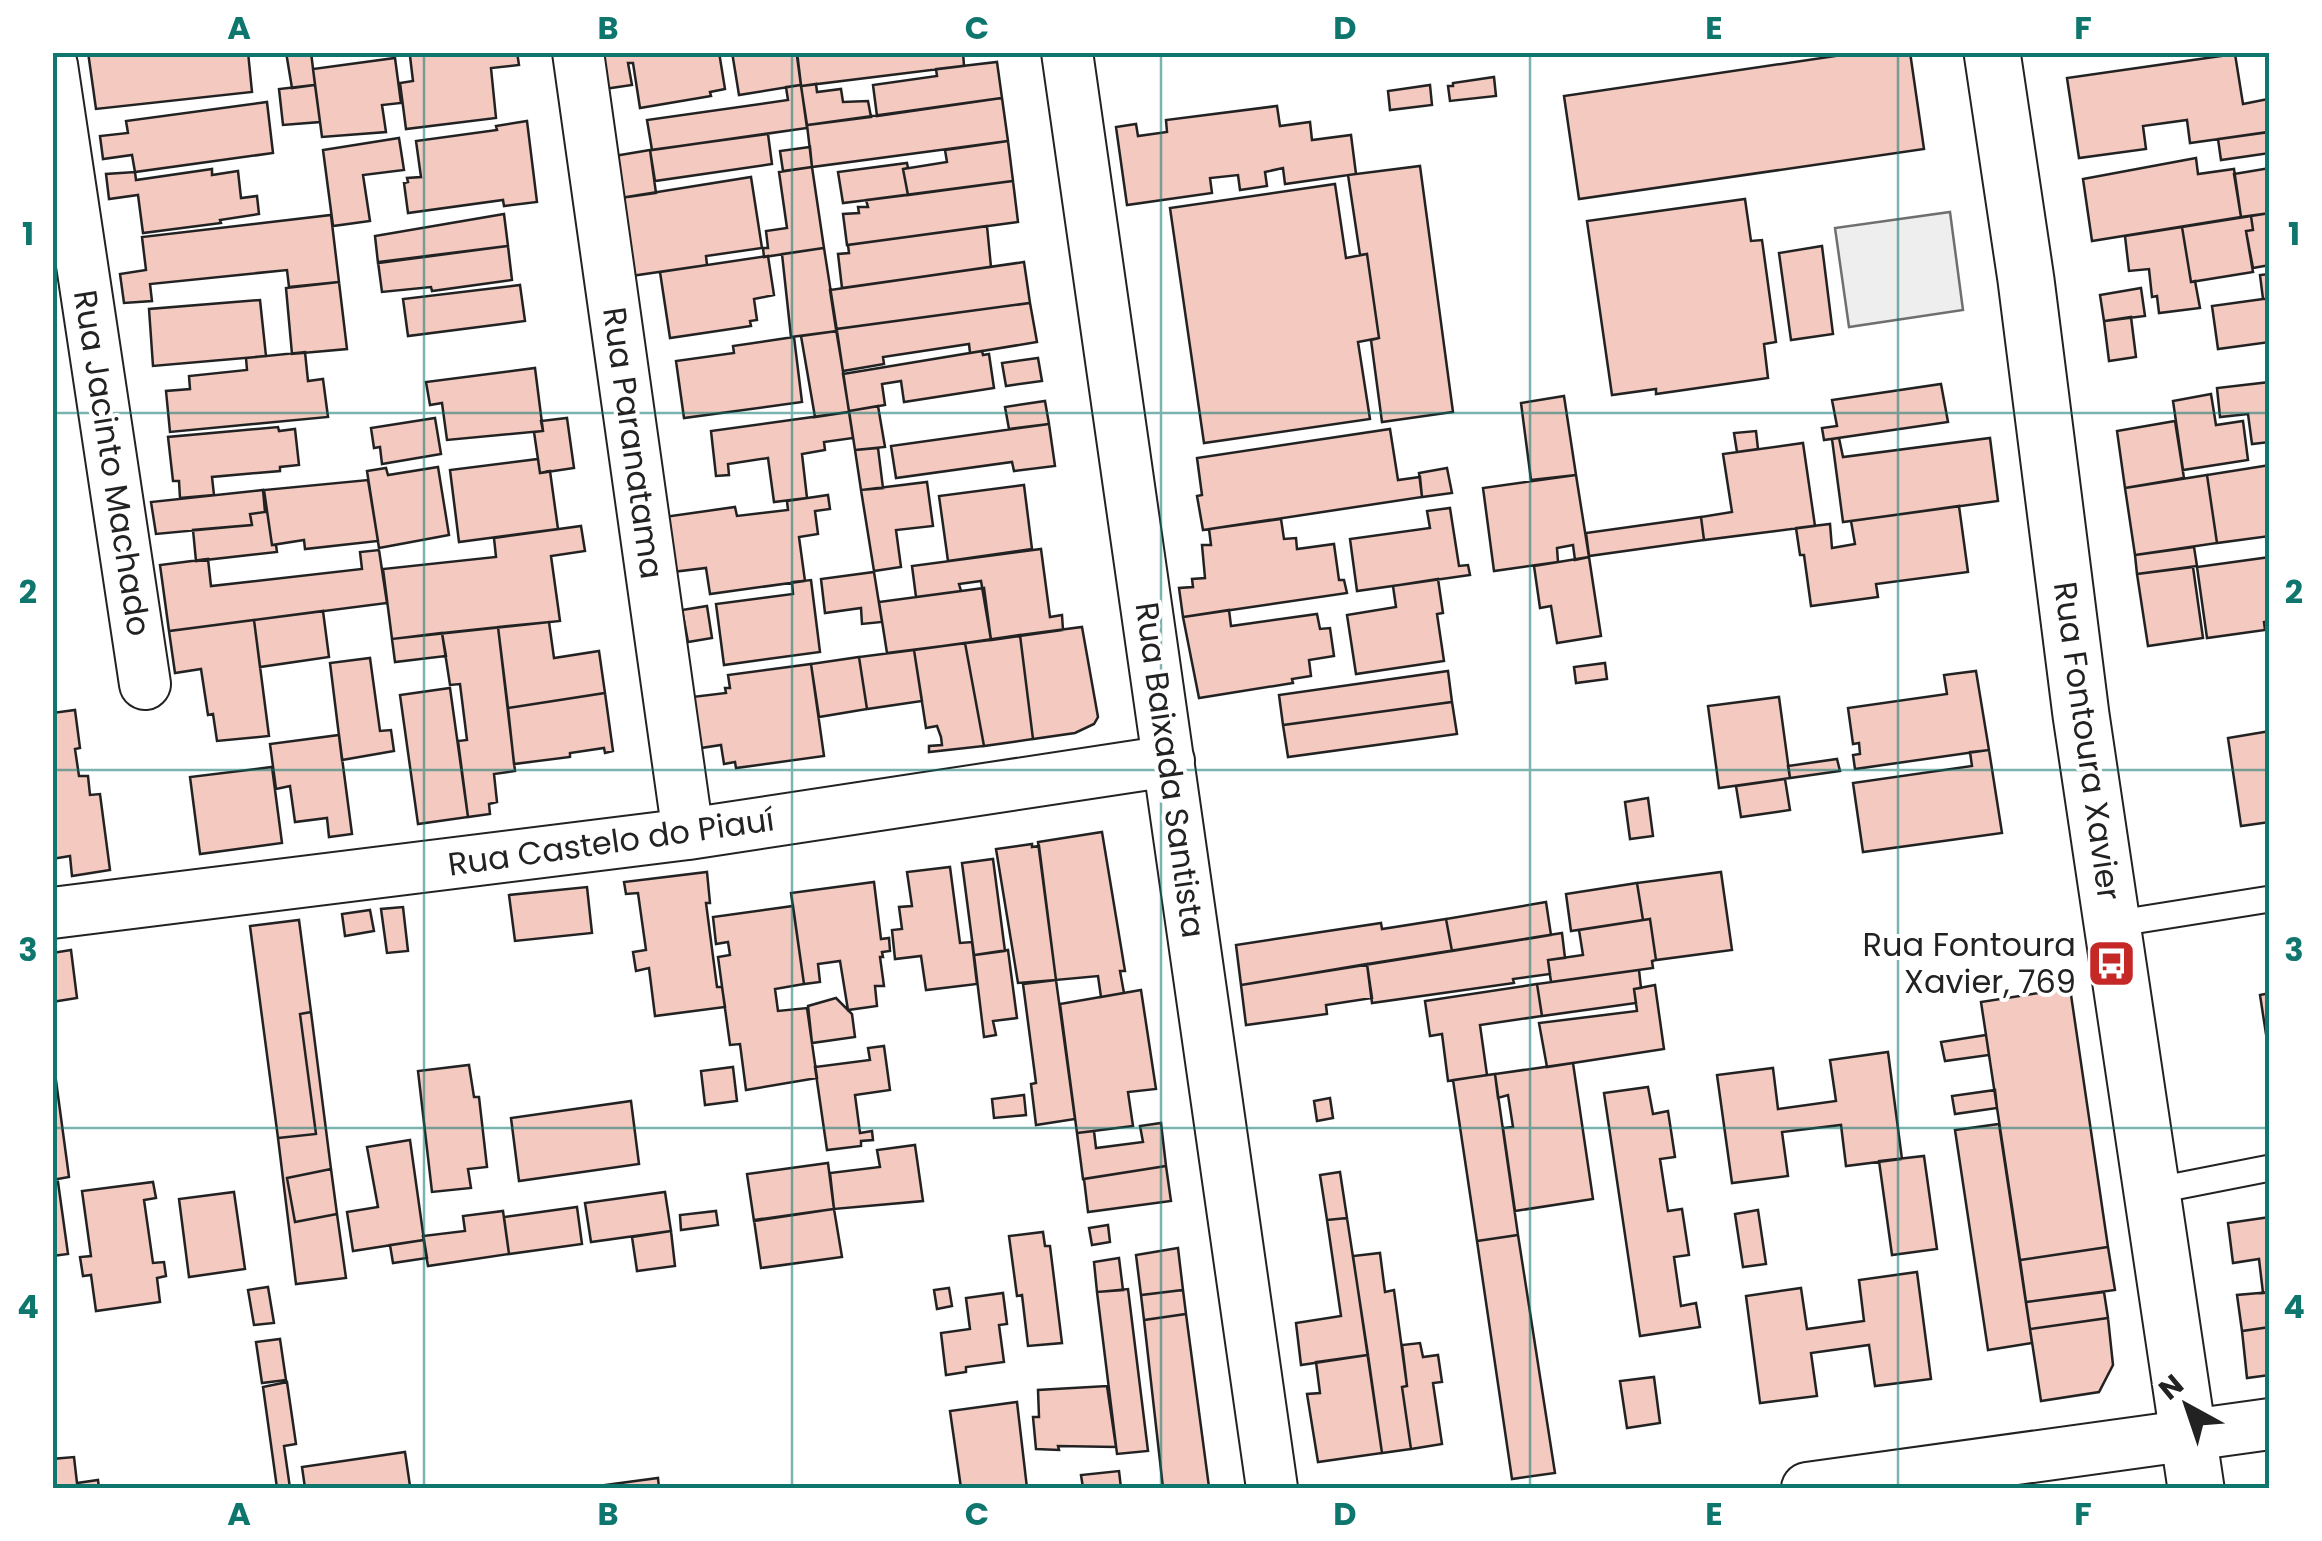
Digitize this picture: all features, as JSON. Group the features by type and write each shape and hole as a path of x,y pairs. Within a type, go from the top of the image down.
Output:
{"main road":[{"name":"Rua Fontoura Xavier","path":"1992,52 2026,280 2081,715 2196,1488"}],"street":[{"name":"Rua Paranatama","path":"578,52 688,834"},
{"name":"Rua Baixada Santista","path":"1067,52 1272,1488"},
{"name":"Rua Jacinto Machado","path":"52,65 145,684"},
{"name":"Rua Castelo do Piauí","path":"52,913 688,834 1169,761"},
{"path":"1807,1488 2270,1424"}],"lane":[{"path":"2113,924 2270,899"},
{"path":"2153,1191 2270,1168"}],"shaded area":[{"path":"1950,212 1963,310 1849,327 1835,228"}],"building":[{"path":"88,52 248,52 252,92 96,109"},
{"path":"286,52 311,52 315,85 292,88"},
{"path":"517,52 519,65 491,68 496,118 406,129 400,83 413,81 410,56"},
{"path":"599,52 719,52 725,89 710,92 711,96 640,108 633,63 628,63 632,85 604,89"},
{"path":"732,52 797,52 801,85 739,95"},
{"path":"827,52 963,52 964,66 801,86 797,56"},
{"path":"1862,52 1910,52 1924,149 1579,199 1564,96"},
{"path":"2235,54 2243,104 2268,99 2270,132 2190,143 2187,120 2143,126 2146,149 2079,158 2067,78"},
{"path":"395,58 401,103 382,105 386,132 322,137 313,69"},
{"path":"997,62 1002,98 877,116 873,85 937,76 936,69"},
{"path":"1494,77 1496,96 1450,101 1448,86 1453,83"},
{"path":"816,84 817,92 841,89 843,102 868,101 871,117 807,125 801,86"},
{"path":"315,85 320,122 283,125 279,89"},
{"path":"801,85 807,128 652,150 647,120 788,100 786,87"},
{"path":"1430,85 1432,105 1390,110 1388,91"},
{"path":"1002,98 1008,141 812,167 807,125"},
{"path":"267,102 273,153 135,172 132,155 103,159 100,136 128,133 126,121"},
{"path":"1277,106 1280,126 1310,122 1312,140 1351,135 1356,174 1285,184 1283,168 1265,172 1267,186 1240,190 1238,175 1210,178 1212,193 1127,205 1116,127 1136,124 1138,136 1167,132 1166,120"},
{"path":"527,121 537,202 504,206 503,200 408,213 404,183 407,178 421,177 416,141 497,130 496,126"},
{"path":"2268,132 2270,153 2221,160 2218,139"},
{"path":"768,134 772,164 655,181 650,150"},
{"path":"399,138 404,170 363,175 370,221 333,226 323,150"},
{"path":"1008,141 1013,181 908,195 903,169 947,162 945,150"},
{"path":"810,147 812,167 783,171 780,151"},
{"path":"650,150 656,193 620,198 614,156"},
{"path":"2196,158 2198,174 2234,169 2241,217 2092,241 2083,179"},
{"path":"907,163 908,168 903,169 908,195 843,203 838,172"},
{"path":"1420,166 1453,412 1382,422 1371,340 1379,338 1367,254 1360,255 1348,175"},
{"path":"812,167 824,248 764,257 763,248 768,248 766,231 787,228 779,172"},
{"path":"2270,168 2270,213 2241,217 2234,174"},
{"path":"212,169 212,175 238,171 241,198 257,196 259,214 143,233 138,195 109,199 106,174 135,172 136,180"},
{"path":"751,177 762,248 706,256 707,265 631,276 620,198"},
{"path":"1013,181 1018,222 847,245 843,214 859,213 858,207 868,207 866,200"},
{"path":"1335,184 1346,258 1367,254 1379,338 1358,342 1370,419 1204,443 1170,208"},
{"path":"1745,199 1751,241 1762,240 1776,342 1764,344 1768,378 1656,394 1656,389 1612,395 1587,221"},
{"path":"2270,213 2270,265 2253,268 2246,231 2253,230 2251,216"},
{"path":"504,214 508,246 378,263 375,236"},
{"path":"331,215 339,282 289,287 287,270 150,284 152,301 124,303 120,274 146,270 142,237"},
{"path":"2251,216 2253,230 2246,231 2253,272 2191,282 2182,227"},
{"path":"987,226 991,267 842,288 838,254 849,253 848,245"},
{"path":"2182,227 2191,282 2195,281 2200,308 2159,313 2157,296 2152,297 2149,269 2129,271 2125,236"},
{"path":"508,246 512,280 432,291 431,287 382,292 378,262"},
{"path":"1822,246 1833,334 1791,340 1779,253"},
{"path":"824,248 837,331 791,337 782,254"},
{"path":"768,256 774,295 754,299 757,320 750,321 751,326 670,338 660,272"},
{"path":"1024,262 1030,303 836,329 830,290"},
{"path":"2270,274 2270,299 2263,299 2260,275"},
{"path":"339,282 347,349 292,354 286,288"},
{"path":"520,285 525,321 408,336 403,299"},
{"path":"2141,288 2145,316 2104,321 2100,295"},
{"path":"2270,299 2270,342 2218,349 2212,306"},
{"path":"260,300 266,356 153,366 149,309"},
{"path":"1030,303 1037,342 970,353 969,344 883,357 884,364 843,371 836,329"},
{"path":"2131,317 2136,357 2109,361 2104,321"},
{"path":"837,331 849,412 815,417 801,336"},
{"path":"794,337 802,402 684,418 676,361 734,353 733,346"},
{"path":"982,351 983,355 989,354 994,388 904,402 901,381 882,384 885,405 849,411 843,374"},
{"path":"305,352 308,381 323,379 328,417 170,432 166,391 190,389 189,376 247,370 246,358"},
{"path":"1038,358 1042,381 1006,386 1002,363"},
{"path":"535,368 543,431 447,440 442,403 430,405 426,382"},
{"path":"2270,382 2270,442 2252,444 2248,414 2220,417 2217,388"},
{"path":"1941,384 1948,422 1824,440 1822,428 1837,426 1832,400"},
{"path":"2211,394 2216,425 2243,421 2248,460 2183,470 2173,401"},
{"path":"1564,396 1576,475 1531,480 1521,403"},
{"path":"1045,401 1049,424 1009,429 1005,407"},
{"path":"878,406 885,447 855,450 849,411"},
{"path":"849,412 853,438 824,442 825,450 802,454 807,498 774,502 768,458 728,464 729,475 716,476 711,431"},
{"path":"435,418 441,454 382,464 380,447 374,448 371,428"},
{"path":"567,418 574,468 540,473 534,432 543,431 541,421"},
{"path":"2175,421 2184,478 2125,488 2117,431"},
{"path":"1049,424 1055,466 1014,471 1012,462 896,478 891,446"},
{"path":"278,427 279,431 295,429 299,465 280,467 280,471 212,477 214,495 180,498 179,481 173,481 168,437"},
{"path":"1390,429 1398,480 1420,477 1422,497 1203,530 1197,496 1202,495 1197,458"},
{"path":"1756,431 1758,449 1737,452 1734,433"},
{"path":"1839,438 1843,457 1990,438 1998,501 1843,522 1832,439"},
{"path":"1803,443 1815,526 1704,540 1701,517 1732,512 1723,454"},
{"path":"878,448 883,488 861,490 855,450"},
{"path":"538,459 540,473 550,471 558,529 459,542 450,470"},
{"path":"2270,465 2270,536 2217,543 2207,475"},
{"path":"438,467 449,535 379,548 367,471 386,468 388,475"},
{"path":"1447,468 1452,493 1422,497 1419,473"},
{"path":"1576,475 1589,557 1575,560 1573,545 1557,548 1558,562 1494,571 1483,488"},
{"path":"2207,475 2217,543 2135,555 2125,488"},
{"path":"368,480 378,541 305,549 304,540 272,545 264,490"},
{"path":"927,482 933,526 896,530 901,567 874,571 861,490"},
{"path":"1024,485 1032,549 948,561 939,496"},
{"path":"263,490 265,512 250,514 252,525 156,534 151,502"},
{"path":"264,490 272,545 276,545 277,552 196,561 193,530 252,525 250,514 265,512"},
{"path":"828,495 830,509 815,511 818,534 799,537 805,581 710,594 706,568 672,572 664,517 735,507 737,516 788,510 787,501"},
{"path":"1959,506 1968,572 1876,584 1878,597 1811,606 1796,528 1830,524 1832,548 1855,544 1851,521"},
{"path":"1450,508 1459,566 1468,565 1470,575 1357,591 1350,539 1430,528 1427,511"},
{"path":"1701,517 1704,540 1589,556 1586,533"},
{"path":"1281,519 1284,539 1296,538 1297,549 1334,544 1339,580 1344,580 1347,593 1183,617 1179,588 1193,587 1192,579 1205,578 1202,545 1211,545 1209,529"},
{"path":"581,526 585,551 551,556 560,621 392,639 383,569 496,557 494,538"},
{"path":"2194,547 2197,566 2137,574 2135,555"},
{"path":"1041,549 1050,617 1062,615 1063,630 991,640 981,581 959,584 961,591 916,597 912,566"},
{"path":"379,550 387,603 169,631 160,565 208,559 211,586 362,569 360,552"},
{"path":"1589,557 1601,636 1557,643 1551,606 1540,608 1534,566"},
{"path":"2270,557 2270,621 2264,622 2265,630 2207,638 2197,567"},
{"path":"2193,567 2203,638 2148,646 2137,574"},
{"path":"874,572 882,622 862,624 861,608 825,613 821,579"},
{"path":"1438,579 1443,613 1437,614 1444,661 1356,674 1347,615 1396,607 1393,586"},
{"path":"811,580 820,652 724,665 716,604 793,594 792,582"},
{"path":"984,588 991,640 887,653 879,602"},
{"path":"707,606 712,638 688,642 682,610"},
{"path":"1229,610 1231,626 1317,614 1320,629 1330,628 1334,656 1309,660 1311,676 1292,679 1293,683 1199,698 1183,617"},
{"path":"323,611 329,657 260,667 254,620"},
{"path":"254,620 269,736 217,741 213,714 208,715 201,669 175,673 169,631"},
{"path":"549,622 554,658 599,651 605,693 508,708 498,627"},
{"path":"498,627 515,771 494,774 497,802 489,804 490,814 468,817 458,741 467,740 460,684 450,685 442,633"},
{"path":"1082,627 1098,717 1094,724 1075,733 1033,739 1020,635"},
{"path":"442,633 446,656 395,662 392,639"},
{"path":"1020,635 1033,739 984,746 965,643"},
{"path":"965,643 984,746 929,752 929,746 942,745 941,737 937,726 926,728 914,650"},
{"path":"914,650 922,701 867,709 859,657"},
{"path":"859,657 867,709 819,717 811,664"},
{"path":"370,658 380,731 391,730 394,751 342,760 330,663"},
{"path":"1605,663 1607,679 1576,683 1574,667"},
{"path":"811,664 824,756 736,768 735,762 724,764 721,745 701,748 692,697 726,693 725,688 730,688 728,675"},
{"path":"1448,671 1452,702 1283,725 1279,695"},
{"path":"1976,671 1989,750 1855,769 1853,755 1860,754 1859,743 1853,744 1848,708 1947,694 1944,675"},
{"path":"450,688 468,817 418,824 400,695"},
{"path":"605,693 613,751 605,753 604,748 514,764 508,708"},
{"path":"1779,697 1790,778 1719,788 1708,706"},
{"path":"1452,702 1457,734 1288,757 1283,725"},
{"path":"75,710 79,776 88,776 90,795 100,794 110,870 72,876 70,856 52,859 52,713"},
{"path":"2270,731 2270,822 2241,826 2228,738"},
{"path":"339,735 352,834 329,837 327,818 295,822 290,786 276,789 270,744"},
{"path":"1989,750 2002,833 1863,852 1853,783 1972,766 1970,752"},
{"path":"1837,759 1840,771 1790,778 1788,766"},
{"path":"272,767 282,843 200,854 190,777"},
{"path":"1785,779 1790,810 1741,817 1736,786"},
{"path":"1648,798 1653,836 1630,839 1625,802"},
{"path":"1102,832 1125,971 1120,971 1124,993 1101,997 1098,976 1056,980 1038,842"},
{"path":"1039,846 1056,980 1018,983 996,849"},
{"path":"993,859 1005,951 974,955 962,863"},
{"path":"950,867 960,943 972,942 977,984 926,990 921,956 895,959 892,930 902,929 899,907 912,906 907,872"},
{"path":"707,872 710,903 706,903 717,987 722,987 725,1007 655,1016 649,968 636,971 633,952 646,950 638,893 626,894 624,882"},
{"path":"1721,872 1732,950 1656,960 1650,919 1643,920 1637,883"},
{"path":"874,882 881,939 889,938 890,951 882,952 880,957 884,986 875,986 877,1006 848,1010 840,961 818,964 820,982 804,984 791,893"},
{"path":"1637,883 1643,920 1571,931 1566,894"},
{"path":"587,887 592,933 515,941 509,895"},
{"path":"1546,902 1551,935 1452,951 1446,919"},
{"path":"793,906 804,984 775,989 778,1011 807,1008 817,1078 746,1090 740,1044 730,1045 718,957 730,955 728,942 716,944 713,917"},
{"path":"403,907 408,951 387,953 381,909"},
{"path":"370,910 374,931 345,936 342,914"},
{"path":"1446,919 1452,951 1241,985 1236,945 1381,923 1382,929"},
{"path":"1650,919 1656,960 1652,961 1653,968 1551,982 1548,960 1583,955 1579,930"},
{"path":"299,920 311,1012 300,1014 316,1134 278,1138 250,926"},
{"path":"1562,933 1565,958 1548,960 1550,974 1513,979 1514,983 1372,1003 1367,964"},
{"path":"71,950 77,998 52,1002 52,953"},
{"path":"1008,950 1017,1018 993,1021 996,1035 984,1037 974,955"},
{"path":"1367,964 1372,998 1326,1005 1327,1014 1246,1025 1241,985"},
{"path":"1639,970 1641,988 1634,989 1636,1003 1542,1016 1537,984"},
{"path":"1056,980 1075,1119 1036,1125 1031,1084 1036,1083 1023,984"},
{"path":"1537,984 1542,1016 1480,1025 1487,1075 1448,1081 1442,1034 1430,1036 1425,1001"},
{"path":"1655,985 1664,1049 1547,1067 1539,1023 1637,1011 1634,989"},
{"path":"2070,988 2108,1247 2020,1260 1981,1002"},
{"path":"1141,990 1156,1089 1128,1092 1133,1126 1077,1133 1060,1004"},
{"path":"2270,993 2270,1060 2260,995"},
{"path":"836,998 852,1014 855,1037 812,1043 808,1006"},
{"path":"311,1012 331,1169 287,1178 295,1222 337,1214 346,1278 296,1284 278,1138 316,1134 300,1014"},
{"path":"1986,1035 1989,1055 1945,1061 1941,1042"},
{"path":"884,1046 890,1090 855,1095 860,1133 872,1131 873,1140 861,1141 861,1146 827,1150 815,1067 870,1060 868,1048"},
{"path":"52,1051 69,1177 52,1180"},
{"path":"1888,1052 1902,1159 1846,1166 1841,1125 1782,1132 1788,1176 1732,1183 1717,1075 1773,1068 1778,1109 1836,1101 1830,1060"},
{"path":"1573,1063 1593,1199 1515,1211 1503,1128 1513,1127 1508,1095 1498,1098 1495,1074"},
{"path":"469,1065 474,1097 479,1097 487,1167 468,1169 471,1188 432,1192 418,1071"},
{"path":"733,1067 737,1101 705,1105 701,1071"},
{"path":"1495,1074 1518,1235 1477,1241 1453,1080"},
{"path":"1648,1087 1653,1114 1668,1111 1675,1157 1660,1159 1668,1211 1682,1209 1689,1255 1674,1257 1681,1306 1696,1303 1700,1327 1640,1336 1604,1093"},
{"path":"1995,1090 1997,1108 1955,1114 1952,1096"},
{"path":"1024,1095 1026,1115 994,1118 992,1099"},
{"path":"1330,1098 1333,1118 1317,1121 1314,1101"},
{"path":"631,1101 639,1164 519,1181 511,1118"},
{"path":"1161,1123 1166,1166 1083,1179 1077,1133 1094,1131 1096,1148 1143,1142 1140,1126"},
{"path":"1999,1124 2032,1343 1988,1350 1955,1130"},
{"path":"410,1140 424,1240 353,1251 347,1212 378,1207 367,1147"},
{"path":"915,1145 923,1201 834,1209 830,1173 880,1167 877,1150"},
{"path":"1924,1156 1937,1249 1892,1255 1879,1161"},
{"path":"828,1163 834,1209 754,1221 747,1174"},
{"path":"1166,1166 1171,1201 1088,1212 1084,1179"},
{"path":"331,1169 337,1214 295,1222 287,1178"},
{"path":"1340,1172 1347,1218 1327,1220 1320,1175"},
{"path":"58,1182 68,1254 52,1256 52,1183"},
{"path":"153,1182 156,1198 144,1200 153,1263 164,1262 166,1276 157,1278 160,1302 96,1311 91,1275 83,1276 80,1257 91,1256 82,1191"},
{"path":"234,1192 245,1269 189,1277 179,1199"},
{"path":"665,1192 671,1231 591,1242 585,1203"},
{"path":"577,1207 582,1244 509,1254 504,1217"},
{"path":"834,1209 842,1257 761,1268 754,1220"},
{"path":"1758,1210 1766,1264 1743,1267 1735,1214"},
{"path":"503,1211 509,1254 428,1266 423,1236 465,1231 463,1216"},
{"path":"716,1211 718,1225 681,1230 680,1215"},
{"path":"2270,1217 2270,1292 2263,1293 2259,1259 2233,1263 2228,1223"},
{"path":"1347,1218 1368,1355 1301,1365 1296,1323 1341,1316 1327,1220"},
{"path":"1108,1225 1110,1242 1092,1245 1089,1228"},
{"path":"671,1231 675,1266 637,1271 632,1237"},
{"path":"1043,1232 1045,1246 1050,1246 1062,1343 1028,1346 1009,1236"},
{"path":"1518,1235 1555,1473 1512,1479 1477,1241"},
{"path":"424,1240 427,1258 393,1263 390,1245"},
{"path":"2108,1247 2115,1290 2026,1302 2020,1260"},
{"path":"1178,1248 1183,1290 1141,1295 1136,1255"},
{"path":"1380,1253 1385,1292 1394,1290 1411,1449 1382,1453 1353,1256"},
{"path":"1119,1258 1123,1290 1097,1292 1094,1262"},
{"path":"1917,1272 1931,1379 1875,1386 1869,1345 1811,1353 1817,1396 1760,1403 1746,1296 1801,1288 1807,1329 1864,1321 1859,1280"},
{"path":"268,1287 274,1323 254,1325 248,1290"},
{"path":"949,1288 952,1306 937,1309 934,1290"},
{"path":"1128,1289 1148,1451 1117,1454 1097,1292"},
{"path":"1183,1290 1186,1314 1144,1320 1141,1295"},
{"path":"2104,1292 2108,1318 2030,1329 2026,1302"},
{"path":"2270,1292 2270,1327 2242,1331 2237,1295"},
{"path":"1003,1293 1007,1324 999,1325 1004,1362 966,1367 966,1372 946,1375 941,1333 970,1329 966,1298"},
{"path":"1186,1314 1209,1487 1163,1488 1144,1320"},
{"path":"2108,1318 2113,1365 2099,1392 2041,1401 2030,1329"},
{"path":"2270,1327 2270,1375 2247,1378 2242,1331"},
{"path":"280,1339 286,1380 262,1383 256,1342"},
{"path":"1420,1343 1423,1357 1438,1355 1442,1382 1433,1383 1442,1444 1411,1449 1402,1387 1407,1386 1402,1345"},
{"path":"1368,1355 1382,1453 1318,1462 1307,1394 1320,1393 1316,1362"},
{"path":"1654,1377 1660,1423 1627,1428 1620,1381"},
{"path":"287,1382 296,1444 284,1446 290,1488 277,1488 263,1387"},
{"path":"1107,1386 1116,1447 1036,1449 1033,1417 1039,1417 1038,1390"},
{"path":"1017,1402 1027,1488 961,1488 950,1411"},
{"path":"405,1452 410,1486 418,1488 305,1488 302,1467"},
{"path":"74,1457 77,1483 98,1480 99,1488 52,1488 52,1459"},
{"path":"1119,1471 1121,1488 1083,1488 1081,1475"},
{"path":"658,1478 659,1488 583,1488"}],"place":[{"name":"Rua Fontoura Xavier, 769","path":"2111,963"}]}
